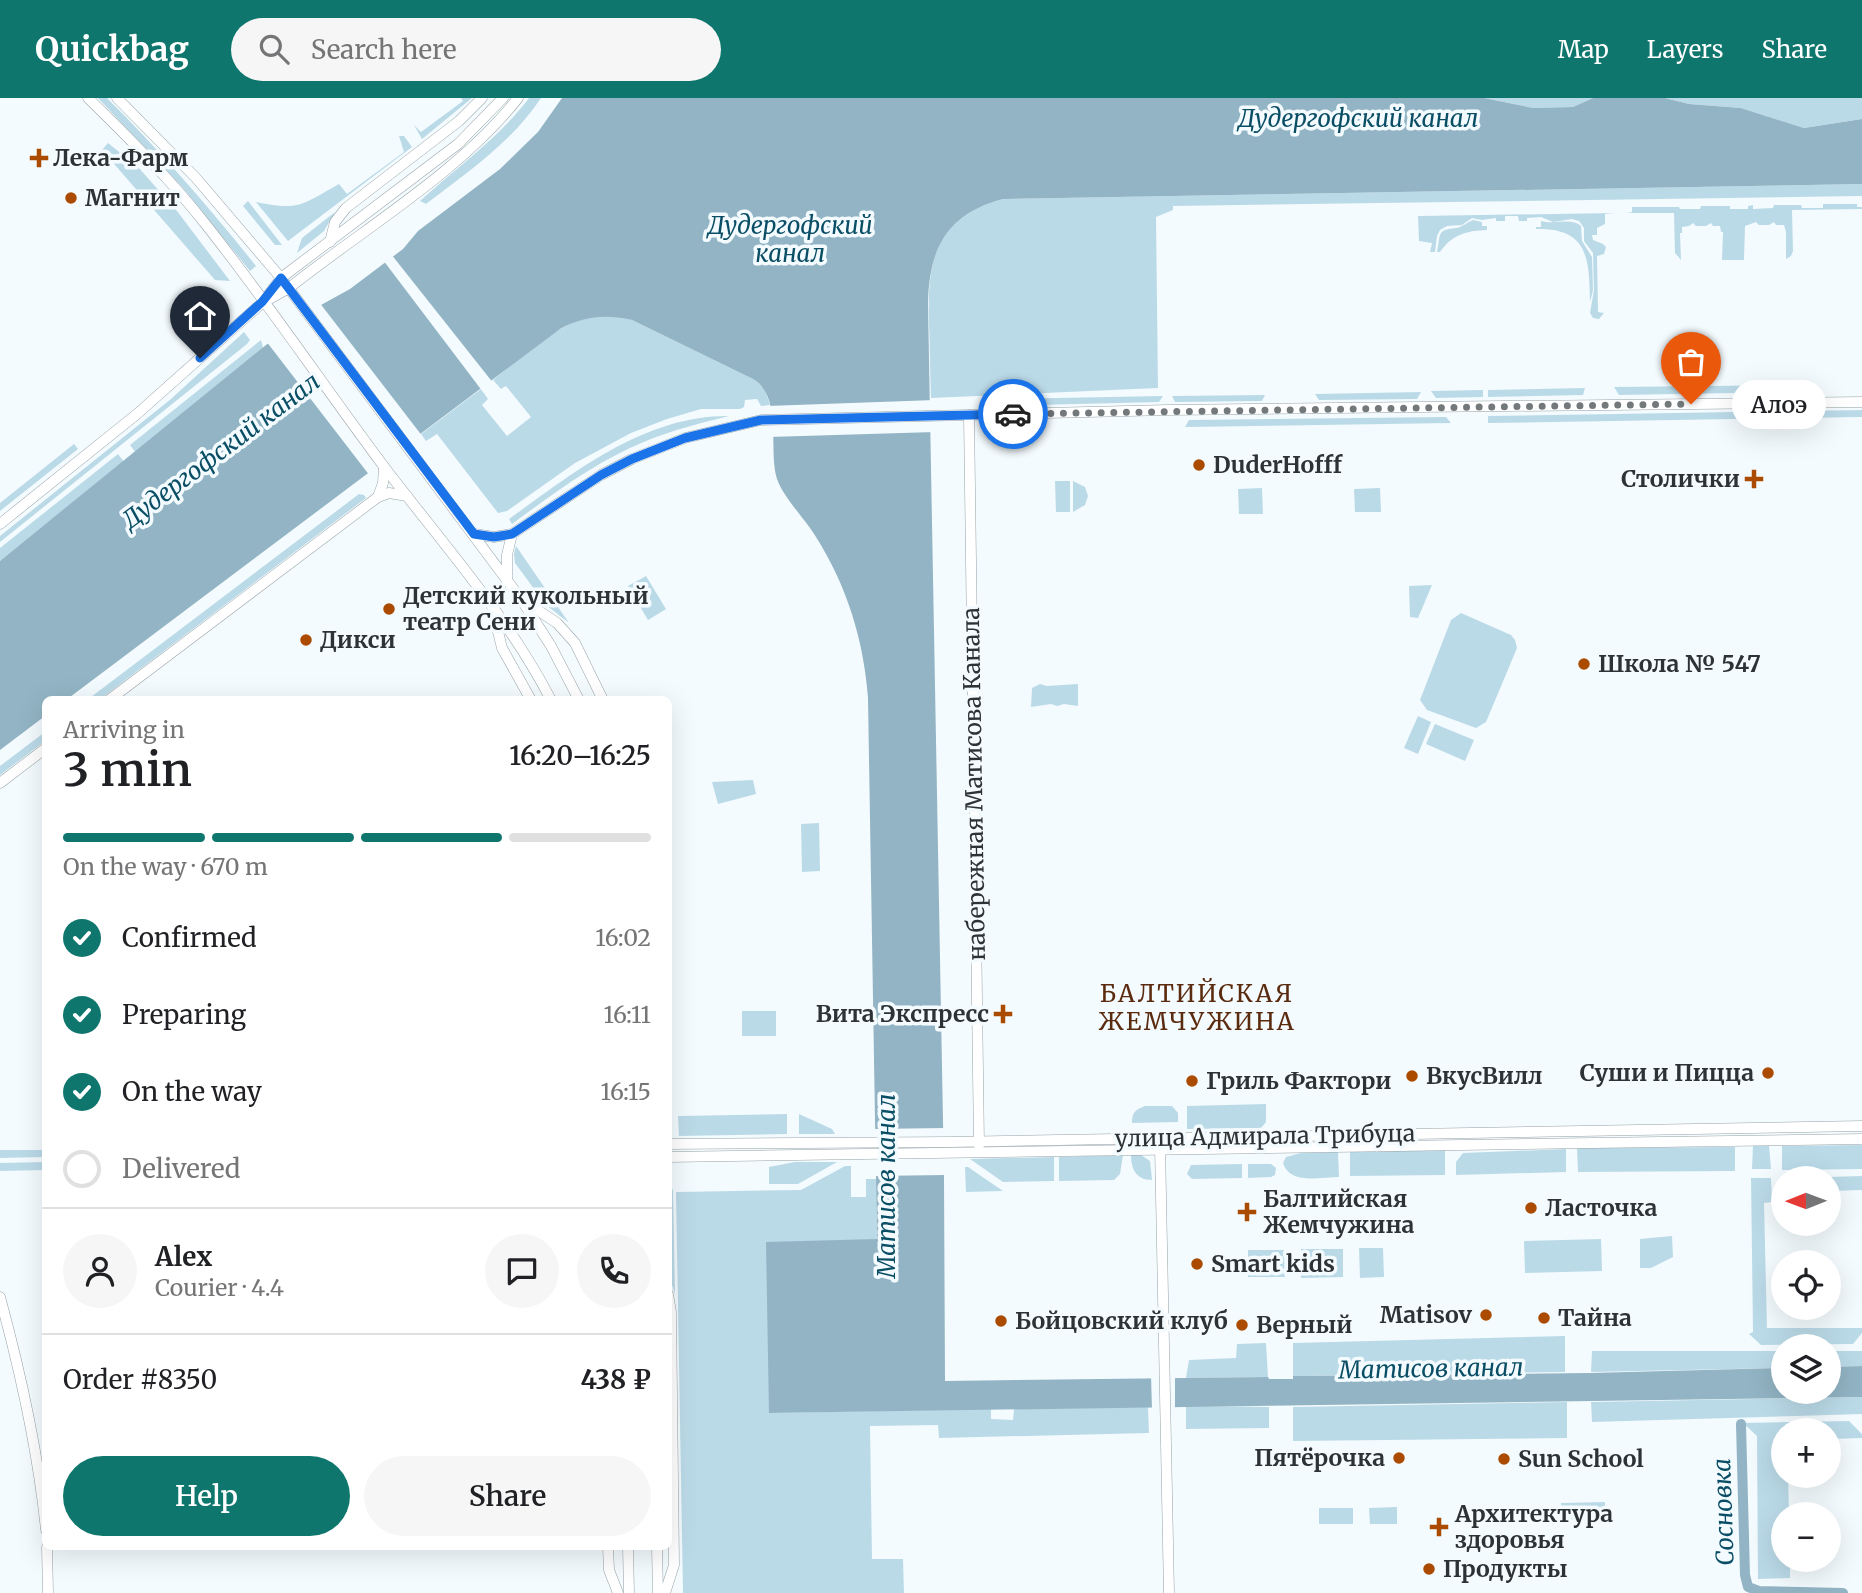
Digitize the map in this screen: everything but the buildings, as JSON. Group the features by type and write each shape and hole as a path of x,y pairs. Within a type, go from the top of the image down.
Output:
{"street":[{"path":"88,98 186,202 384,467 492,603 530,660 549,696"},
{"path":"117,98 196,178 289,288 521,598 551,646 577,696"},
{"path":"330,242 335,222 346,208 459,121 482,98"},
{"path":"0,524 137,414 262,302 281,278 458,144 503,98"},
{"path":"262,302 289,288 465,153 504,117 519,98"},
{"path":"474,534 494,537 512,534 601,475 642,454 696,434 761,420 1168,410 1862,402"},
{"name":"набережная Матисова Канала","path":"969,415 979,1147"},
{"path":"378,497 383,483 384,467"},
{"path":"114,696 378,497 389,493 407,496"},
{"path":"507,579 507,555 512,534"},
{"path":"521,598 557,623 575,643 601,696"},
{"path":"492,603 502,648 529,696"},
{"path":"0,783 42,751"},
{"name":"улица Адмирала Трибуца","path":"979,1147 1160,1138 1862,1126"},
{"path":"1160,1138 1169,1593"},
{"name":"улица Адмирала Трибуца","path":"672,1144 1160,1150 1862,1139"},
{"name":"улица Адмирала Трибуца","path":"672,1157 869,1148"},
{"path":"0,1297 33,1434 42,1500"},
{"path":"665,1593 674,1565 672,1396"},
{"path":"47,1550 48,1593"},
{"path":"608,1550 609,1570 618,1593"},
{"path":"628,1550 629,1593"},
{"path":"657,1550 658,1593"}],"shaded area":[{"path":"98,98 107,98 146,138 256,266 250,271 183,188"},
{"path":"461,98 472,98 422,139 414,125 421,132 463,101"},
{"path":"529,98 541,98 503,143 426,204 420,201 491,139"},
{"path":"1484,98 1593,98 1573,107 1533,108"},
{"path":"1665,98 1862,98 1862,119 1804,128 1741,108 1689,104"},
{"path":"399,136 404,136 412,147 288,241 256,202 292,206 339,184 347,194 404,152"},
{"path":"108,143 138,167 177,211 230,281 215,280 102,150"},
{"path":"1862,184 1862,196 1173,206 1173,210 1156,217 1158,388 931,398 930,280 940,244 949,230 962,218 980,207 1003,199"},
{"path":"248,201 282,245 275,245 243,206"},
{"path":"1823,204 1857,204 1857,207 1862,209 1792,210 1793,251 1786,259 1784,225 1776,225 1774,222 1759,225 1756,222 1745,226 1744,260 1722,260 1723,232 1720,226 1713,226 1711,223 1696,226 1693,223 1682,227 1681,260 1675,253 1674,213 1627,213 1632,212 1632,207 1700,209 1701,206 1730,206 1730,209 1748,209 1748,206 1753,205 1753,209 1773,208 1774,205 1801,205 1802,208 1823,208"},
{"path":"335,212 324,231 297,253 302,238"},
{"path":"1614,213 1605,214 1605,224 1597,228 1597,235 1592,235 1593,240 1606,247 1604,254 1597,256 1598,312 1604,313 1599,319 1593,318 1590,313 1594,290 1593,253 1584,241 1584,228 1579,221 1572,219 1553,222 1541,217 1519,221 1518,216 1505,216 1505,221 1496,221 1496,218 1472,218 1462,225 1447,226 1440,230 1435,252 1430,252 1432,243 1419,241 1418,216"},
{"path":"1473,220 1482,222 1482,226 1487,226 1487,230 1461,235 1437,252 1442,232 1461,227"},
{"path":"1541,221 1572,222 1581,226 1582,241 1592,257 1593,290 1590,302 1589,272 1582,249 1576,240 1567,234 1536,229 1541,227"},
{"path":"595,316 616,316 632,320 753,379 764,387 770,405 761,406 757,399 745,400 744,407 740,409 701,409 631,433 575,463 507,511 498,513 437,434 426,441 421,434 481,389 488,399 482,405 507,436 531,417 506,386 501,389 493,380 554,333"},
{"path":"244,332 250,340 247,344 0,542 0,536 171,399"},
{"path":"261,340 263,348 136,453 130,445"},
{"path":"1803,385 1800,392 1619,395 1614,387"},
{"path":"1585,388 1583,395 1488,397 1488,390"},
{"path":"1483,390 1483,397 1436,398 1431,391"},
{"path":"1421,392 1417,399 1319,400 1315,394"},
{"path":"1265,395 1262,401 1175,402 1172,396"},
{"path":"1163,396 1159,402 991,406 995,399"},
{"path":"1862,410 1862,417 1488,423 1488,416"},
{"path":"729,416 666,433 628,449 576,478 512,524 509,519 585,466 639,436 698,418"},
{"path":"1446,417 1451,423 1185,427 1189,420"},
{"path":"74,444 78,449 0,511 0,503"},
{"path":"118,454 124,462 0,561 0,548"},
{"path":"1055,481 1070,481 1070,512 1056,512"},
{"path":"1073,481 1085,487 1088,496 1085,505 1073,512"},
{"path":"1262,488 1263,514 1239,514 1238,489"},
{"path":"1380,488 1381,512 1355,512 1354,489"},
{"path":"359,494 364,495 366,498 104,696 92,696"},
{"path":"516,546 569,623 546,605 515,563"},
{"path":"646,576 666,609 648,620 628,586"},
{"path":"1432,585 1418,618 1410,617 1409,586"},
{"path":"1461,613 1511,635 1517,648 1486,722 1476,728 1427,710 1420,700 1451,620"},
{"path":"1040,684 1078,684 1078,706 1051,704 1031,707 1032,688"},
{"path":"1418,716 1431,722 1418,754 1404,748"},
{"path":"1435,724 1474,740 1465,761 1426,744"},
{"path":"42,734 42,743 0,775 0,766"},
{"path":"753,780 756,794 718,804 712,782"},
{"path":"819,823 820,871 802,872 801,824"},
{"path":"742,1011 776,1011 776,1036 742,1036"},
{"path":"1266,1104 1266,1122 1261,1128 1187,1129 1187,1106"},
{"path":"1145,1106 1172,1106 1178,1113 1178,1122 1132,1123 1135,1112"},
{"path":"787,1114 787,1134 679,1136 678,1116"},
{"path":"799,1114 832,1129 835,1134 799,1134"},
{"path":"1753,1145 1769,1145 1771,1169 1752,1169"},
{"path":"1862,1145 1862,1169 1841,1169 1841,1166 1782,1166 1782,1146"},
{"path":"1735,1147 1735,1171 1578,1172 1577,1148"},
{"path":"1566,1149 1566,1172 1456,1175 1456,1162 1463,1153"},
{"path":"0,1150 42,1150 42,1157 0,1158"},
{"path":"1445,1150 1445,1175 1350,1176 1350,1152"},
{"path":"1338,1152 1339,1177 1299,1177 1287,1170 1283,1163 1286,1157 1301,1153"},
{"path":"1123,1155 1120,1174 1114,1180 1059,1181 1059,1157"},
{"path":"1131,1155 1141,1155 1150,1161 1152,1180 1138,1176 1132,1165"},
{"path":"1054,1157 1054,1181 1003,1182 970,1159"},
{"path":"42,1162 42,1170 0,1171 0,1163"},
{"path":"795,1162 837,1162 798,1184 769,1184 769,1167"},
{"path":"1242,1164 1242,1178 1192,1179 1187,1174 1191,1165"},
{"path":"1248,1164 1271,1164 1276,1168 1275,1175 1248,1178"},
{"path":"845,1166 851,1166 851,1197 866,1197 866,1179 876,1179 877,1240 769,1413 991,1409 991,1419 1013,1420 1014,1409 1148,1407 1149,1433 939,1438 938,1425 870,1426 872,1559 903,1559 904,1593 683,1593 676,1192 801,1190"},
{"path":"965,1167 968,1167 1003,1191 966,1192"},
{"path":"1862,1176 1862,1190 1841,1191 1841,1177"},
{"path":"1751,1178 1771,1178 1771,1202 1764,1203 1767,1328 1862,1328 1862,1333 1853,1344 1841,1344 1841,1334 1771,1334 1771,1345 1761,1345 1749,1334 1753,1332"},
{"path":"672,1189 673,1190 675,1294 672,1285"},
{"path":"1672,1236 1673,1257 1651,1268 1640,1268 1640,1239"},
{"path":"1601,1239 1602,1271 1525,1273 1524,1241"},
{"path":"1359,1248 1383,1248 1384,1277 1360,1278"},
{"path":"1301,1249 1343,1249 1343,1277 1301,1278"},
{"path":"1248,1250 1284,1250 1285,1277 1248,1277"},
{"path":"1565,1336 1565,1372 1293,1376 1293,1343"},
{"path":"1266,1343 1268,1377 1186,1378 1189,1360 1236,1358 1237,1344"},
{"path":"1592,1351 1771,1351 1771,1368 1591,1372"},
{"path":"1841,1351 1862,1351 1862,1366 1841,1367"},
{"path":"1841,1397 1862,1397 1862,1414 1592,1422 1591,1402 1771,1399 1771,1404 1841,1404"},
{"path":"1567,1402 1567,1438 1293,1441 1293,1407"},
{"path":"1186,1406 1269,1407 1269,1428 1186,1429"},
{"path":"1841,1421 1849,1421 1862,1434 1862,1438 1841,1439"},
{"path":"1771,1422 1771,1488 1788,1488 1789,1502 1771,1502 1771,1572 1790,1572 1790,1578 1758,1579 1757,1436 1743,1423"},
{"path":"1605,1502 1605,1519 1562,1520 1561,1503"},
{"path":"1397,1507 1397,1524 1370,1524 1369,1508"},
{"path":"1319,1508 1353,1508 1353,1524 1319,1524"}],"water":[{"name":"Дудергофский канал","path":"562,98 1484,98 1533,108 1573,107 1593,98 1665,98 1689,104 1741,108 1804,128 1862,119 1862,184 1003,199 968,214 955,224 937,250 929,284 945,1381 1268,1377 1293,1379 1293,1376 1771,1368 1771,1398 769,1413 766,1242 877,1239 866,677 858,635 837,575 816,537 777,479 771,410 762,387 753,379 632,320 595,317 560,329 71,696 42,696 42,718 0,750 0,561 266,345 321,305 350,289 403,249 418,231 500,169 538,132"},
{"name":"Дудергофский канал","path":"1862,1366 1862,1397 1841,1397 1841,1367"}],"pier":[{"path":"391,254 494,384 483,392 383,260"},
{"path":"319,302 423,437 370,476 266,341"},
{"path":"935,400 935,432 769,437 767,406"},
{"path":"946,1128 947,1175 872,1176 871,1129"},
{"path":"1175,1374 1175,1410 1152,1410 1151,1375"}],"waterway":[{"name":"Сосновка","path":"1741,1424 1745,1575 1748,1587 1759,1591 1843,1593"}],"way so far":[{"path":"1013,414 1691,404"}],"place":[{"name":"Лека-Фарм","path":"39,158"},
{"name":"Магнит","path":"71,198"},
{"name":"Алоэ","path":"1691,404"},
{"name":"DuderHofff","path":"1199,465"},
{"name":"Столички","path":"1754,479"},
{"name":"Детский кукольный театр Сени","path":"389,609"},
{"name":"Дикси","path":"306,640"},
{"name":"Школа № 547","path":"1584,664"},
{"name":"Вита Экспресс","path":"1003,1014"},
{"name":"Суши и Пицца","path":"1768,1073"},
{"name":"ВкусВилл","path":"1412,1076"},
{"name":"Гриль Фактори","path":"1192,1081"},
{"name":"Ласточка","path":"1531,1208"},
{"name":"Балтийская Жемчужина","path":"1247,1212"},
{"name":"Smart kids","path":"1197,1264"},
{"name":"Matisov","path":"1486,1315"},
{"name":"Тайна","path":"1544,1318"},
{"name":"Бойцовский клуб","path":"1001,1321"},
{"name":"Верный","path":"1242,1325"},
{"name":"Пятёрочка","path":"1399,1458"},
{"name":"Sun School","path":"1504,1459"},
{"name":"Архитектура здоровья","path":"1439,1527"},
{"name":"Продукты","path":"1429,1569"}],"district":[{"name":"БАЛТИЙСКАЯ ЖЕМЧУЖИНА","path":"1197,1008"}],"route":[{"path":"200,358 262,302 281,278 474,534 494,537 512,534 556,503 632,459 668,443 736,424 761,420 1013,414"}],"water label":[{"name":"Матисов канал","path":"887,1186"},
{"name":"Матисов канал","path":"1431,1369"}]}
